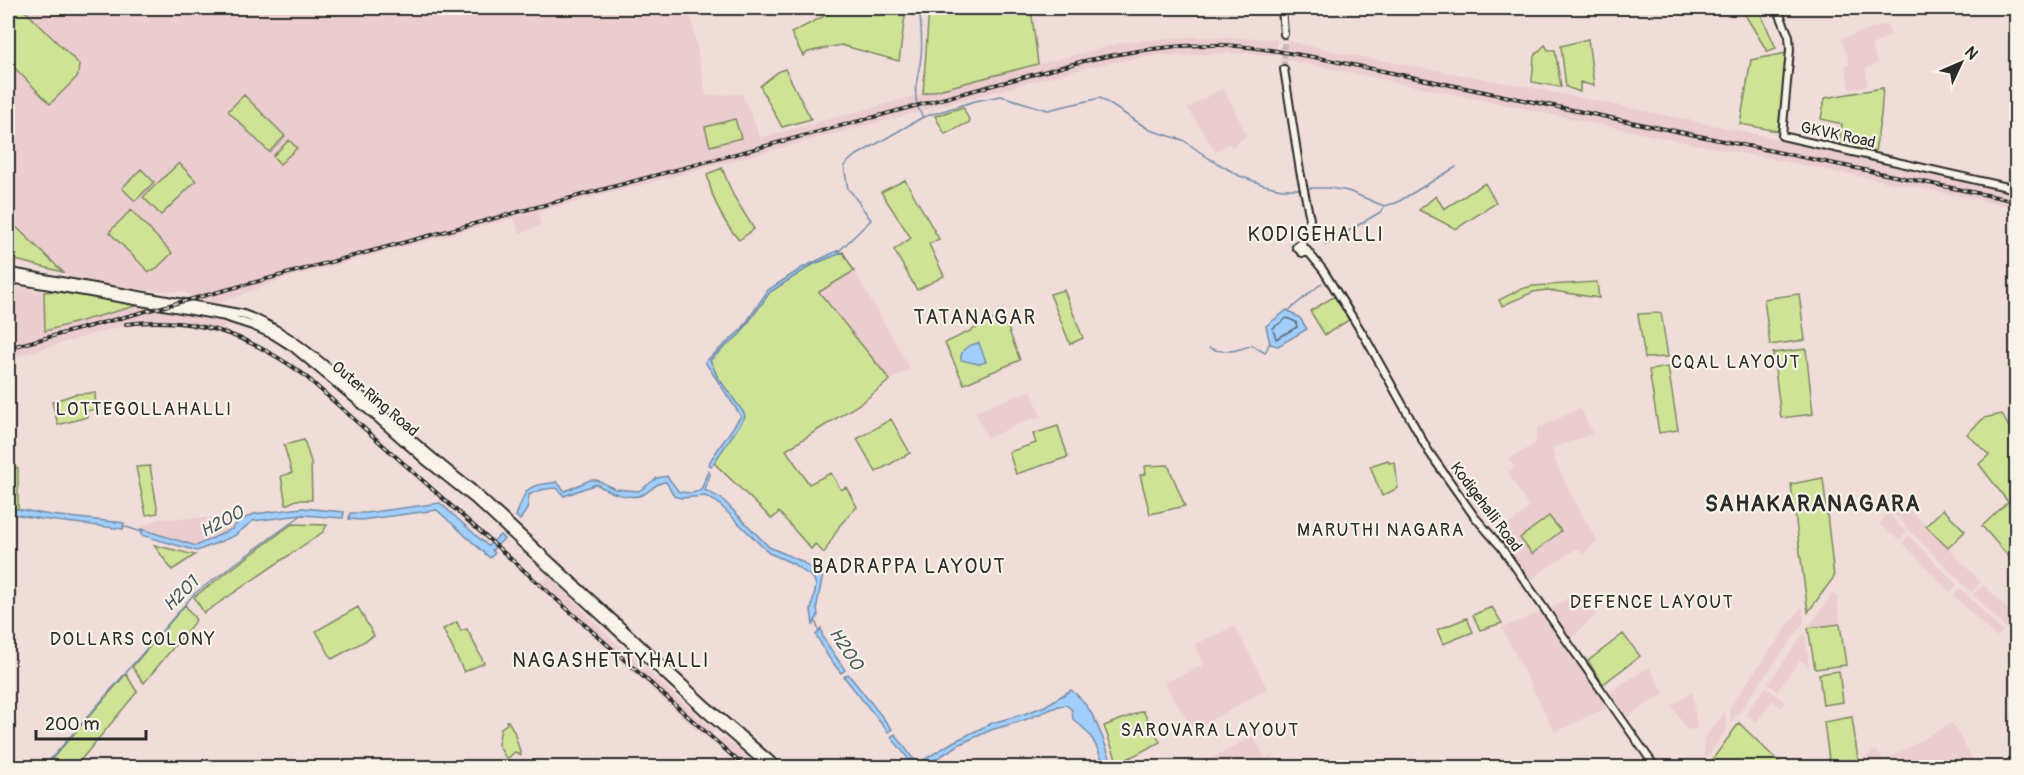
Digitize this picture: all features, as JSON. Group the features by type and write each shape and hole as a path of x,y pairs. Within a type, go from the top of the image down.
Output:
{"highway":[{"path":"8,272 59,285"},
{"path":"8,278 59,285"},
{"name":"Outer Ring Road","path":"59,285 231,318 281,338 474,499 624,630 705,708 754,750"},
{"path":"754,750 770,768"},
{"path":"754,750 779,768"}],"main road":[{"path":"1282,8 1284,34"},
{"name":"GKVK Road","path":"1777,8 1789,36 1790,50 1782,136 2016,189"},
{"name":"Kodigehalli Road","path":"1284,69 1310,219 1299,245 1302,253 1310,254 1323,270 1366,339 1429,452 1474,516 1499,545 1656,768"}],"shaded area":[{"path":"8,8 682,8 691,17 706,96 741,94 760,138 1126,42 1188,37 1277,39 1276,55 1246,53 1165,55 1084,68 538,212 541,225 520,234 513,218 279,280 215,305 183,292 83,283 63,272 8,261"},
{"path":"1887,24 1891,35 1871,45 1878,63 1865,69 1868,85 1850,89 1845,66 1850,64 1841,39"},
{"path":"1288,41 1708,124 2016,191 2016,207 1675,140 1284,59"},
{"path":"1223,88 1247,135 1232,147 1229,143 1216,152 1188,108"},
{"path":"854,271 910,369 890,380 819,291"},
{"path":"8,286 49,293 55,291 227,323 221,333 170,323 110,329 8,359"},
{"path":"1031,390 1041,417 1028,420 988,438 975,412"},
{"path":"1580,408 1593,434 1552,448 1556,464 1569,491 1597,541 1583,554 1577,548 1531,579 1498,534 1529,508 1508,472 1515,468 1509,459 1535,444 1538,427"},
{"path":"1897,497 1981,582 1971,592 1889,509"},
{"path":"1887,513 1906,532 1900,540 1880,525"},
{"path":"211,518 239,521 232,529 195,547 141,529 159,519"},
{"path":"1908,535 1957,585 1950,592 1903,543"},
{"path":"549,576 605,633 715,731 704,737 539,585"},
{"path":"1984,585 2016,618 2016,639 1973,594"},
{"path":"1960,588 2003,632 1996,637 1953,595"},
{"path":"1832,594 1837,597 1840,624 1808,628"},
{"path":"1572,595 1596,615 1570,639 1550,610"},
{"path":"1802,606 1804,622 1731,723 1729,708"},
{"path":"1542,612 1610,706 1555,732 1502,628"},
{"path":"1235,626 1267,689 1194,730 1164,683 1203,665 1195,644"},
{"path":"1805,632 1809,666 1800,660 1777,691 1768,684"},
{"path":"1649,667 1664,693 1627,717 1610,692"},
{"path":"1766,687 1785,702 1781,707 1773,700 1756,722 1746,713"},
{"path":"1692,692 1697,728 1687,730 1672,706"},
{"path":"1725,712 1727,729 1705,757 1703,740"},
{"path":"1952,723 1977,767 1863,767 1862,759 1876,750 1884,761"},
{"path":"723,737 759,767 742,767 714,741"},
{"path":"1253,737 1265,758 1273,755 1273,762 1259,767 1194,767"}],"green space":[{"path":"8,8 22,8 79,64 78,76 50,104 8,61"},
{"path":"840,8 906,8 899,61 841,45 808,52 803,56 791,33"},
{"path":"929,8 1031,8 1038,64 923,94"},
{"path":"1741,8 1758,8 1776,48 1767,51"},
{"path":"1588,39 1594,86 1580,82 1580,92 1566,87 1561,46"},
{"path":"1545,45 1548,50 1555,50 1561,87 1532,82 1534,56"},
{"path":"1787,53 1778,131 1740,124 1751,60"},
{"path":"785,69 811,119 782,127 760,86"},
{"path":"1883,88 1875,152 1839,145 1842,124 1821,119 1825,98"},
{"path":"244,95 285,136 269,152 228,111"},
{"path":"963,107 970,122 945,134 935,116"},
{"path":"735,119 741,138 710,146 705,127"},
{"path":"289,140 297,148 280,164 273,156"},
{"path":"179,163 196,181 161,215 143,197"},
{"path":"722,168 733,195 754,229 739,240 723,218 709,183 707,174"},
{"path":"141,169 154,182 135,201 122,188"},
{"path":"905,180 939,239 929,244 944,276 917,290 894,250 911,238 881,192"},
{"path":"1485,183 1496,203 1456,229 1419,210 1436,196 1444,209"},
{"path":"131,210 172,253 155,270 149,272 110,233"},
{"path":"8,219 63,272 8,258"},
{"path":"843,252 854,271 819,292 890,380 864,401 786,450 809,484 831,473 841,490 846,487 857,507 840,525 824,553 815,544 811,549 779,512 772,519 714,463 743,413 717,376 710,360 740,334 770,292 812,265"},
{"path":"1597,282 1599,298 1547,290 1533,292 1502,306 1499,300 1533,286"},
{"path":"1064,290 1083,338 1070,344 1050,294"},
{"path":"55,291 139,305 45,331 44,292"},
{"path":"1799,294 1805,340 1770,345 1764,299"},
{"path":"1335,296 1349,320 1325,335 1310,311"},
{"path":"1661,313 1668,357 1645,358 1638,314"},
{"path":"1003,315 1020,360 964,384 945,343"},
{"path":"1806,349 1813,414 1781,418 1773,353"},
{"path":"1668,367 1678,430 1659,433 1649,370"},
{"path":"95,393 96,409 86,411 87,417 58,425 52,402 75,394"},
{"path":"2002,414 2016,441 2016,555 2010,558 1982,526 2008,502 1979,464 1989,455 1967,434 1984,418"},
{"path":"891,419 910,453 876,472 857,439"},
{"path":"1058,426 1068,457 1016,474 1009,452 1036,443 1033,434"},
{"path":"304,440 311,462 312,500 296,500 286,505 281,476 292,473 284,445"},
{"path":"1388,460 1389,463 1395,462 1398,488 1382,496 1370,466"},
{"path":"1168,465 1185,506 1150,514 1140,475 1146,474 1145,466"},
{"path":"150,466 158,513 146,515 136,467"},
{"path":"8,467 18,468 18,510 9,509 8,505"},
{"path":"1823,478 1834,577 1808,612 1791,484"},
{"path":"1943,509 1965,531 1948,548 1926,526"},
{"path":"1549,516 1561,531 1532,554 1520,538"},
{"path":"292,524 327,525 323,532 204,613 194,597"},
{"path":"154,545 195,555 172,570"},
{"path":"185,605 196,620 144,683 132,667"},
{"path":"358,607 374,636 332,659 316,631"},
{"path":"1492,607 1502,623 1480,630 1473,615"},
{"path":"1467,618 1473,632 1443,644 1437,630"},
{"path":"457,622 461,631 467,629 484,663 464,672 443,629"},
{"path":"1840,624 1846,665 1815,669 1808,628"},
{"path":"1623,634 1640,656 1603,684 1588,661"},
{"path":"1839,671 1843,702 1823,705 1819,674"},
{"path":"126,674 137,692 75,767 45,767"},
{"path":"1143,711 1160,742 1118,764 1104,726"},
{"path":"1852,717 1859,767 1830,767 1824,722"},
{"path":"506,721 514,731 521,755 515,752 508,758 505,757 498,744 501,728 507,724"},
{"path":"1739,723 1784,767 1707,767"}],"water":[{"path":"839,250 841,253 812,265 770,292 740,334 710,360 717,376 745,417 711,467 709,464 712,458 741,416 705,362 742,329 768,290 802,268"},
{"path":"1287,310 1300,318 1307,329 1278,346 1270,344 1266,326"},
{"path":"979,343 986,362 979,364 961,360 964,350"},
{"path":"708,471 710,474 705,490 722,499 769,547 823,574 817,605 818,616 813,625 811,610 816,586 814,579 792,563 769,553 717,502 705,496 681,498 674,496 666,482 634,497 614,493 596,484 564,496 557,488 550,488 529,495 527,509 520,520 516,516 526,493 538,485 557,482 565,491 590,480 597,480 615,489 639,491 657,478 667,476 679,492 692,493 701,490"},
{"path":"440,503 488,546 500,535 504,539 492,550 495,553 490,558 437,510 361,520 349,519 350,513"},
{"path":"11,508 50,515 124,523 123,529 13,514 8,517 8,510"},
{"path":"302,508 344,512 343,518 302,515 253,521 234,536 197,551 141,535 141,529 196,546 232,529 239,521 254,514"},
{"path":"821,628 823,638 845,670 841,673 816,635"},
{"path":"848,674 892,729 888,732 844,677"},
{"path":"1071,690 1087,706 1114,767 1105,767 1093,740 1073,719 1072,710 1066,705 991,730 960,744 924,767 910,761 891,737 895,734 916,761 922,761 953,742 992,723 1045,706"}],"waterway":[{"path":"920,8 922,50 916,102 923,117"},
{"path":"838,252 871,220 848,189 844,166 852,158 923,117 975,101 1001,96 1048,110 1100,98 1150,130 1183,140 1240,176 1282,189 1299,189"},
{"path":"1307,188 1348,191 1384,206 1396,203 1456,167"},
{"path":"1325,245 1382,211 1384,207"},
{"path":"1288,311 1322,283"},
{"path":"1209,348 1230,351 1252,345 1265,353 1270,342"},
{"name":"H201","path":"43,768 194,594 303,514"},
{"name":"H200","path":"123,526 142,532"},
{"name":"H200","path":"815,620 819,632"}],"tunnel":[{"path":"1284,34 1284,69"}],"railway":[{"path":"8,348 1084,61 1170,47 1222,45 1319,58 2016,201"},
{"path":"126,324 175,323 219,331 262,348 303,374 746,768"}],"district":[{"name":"KODIGEHALLI","path":"1316,234"},
{"name":"TATANAGAR","path":"975,317"},
{"name":"CQAL LAYOUT","path":"1736,362"},
{"name":"LOTTEGOLLAHALLI","path":"144,409"},
{"name":"SAHAKARANAGARA","path":"1813,504"},
{"name":"MARUTHI NAGARA","path":"1381,530"},
{"name":"BADRAPPA LAYOUT","path":"909,566"},
{"name":"DEFENCE LAYOUT","path":"1652,602"},
{"name":"DOLLARS COLONY","path":"133,639"},
{"name":"NAGASHETTYHALLI","path":"611,660"},
{"name":"SAROVARA LAYOUT","path":"1210,730"}]}
